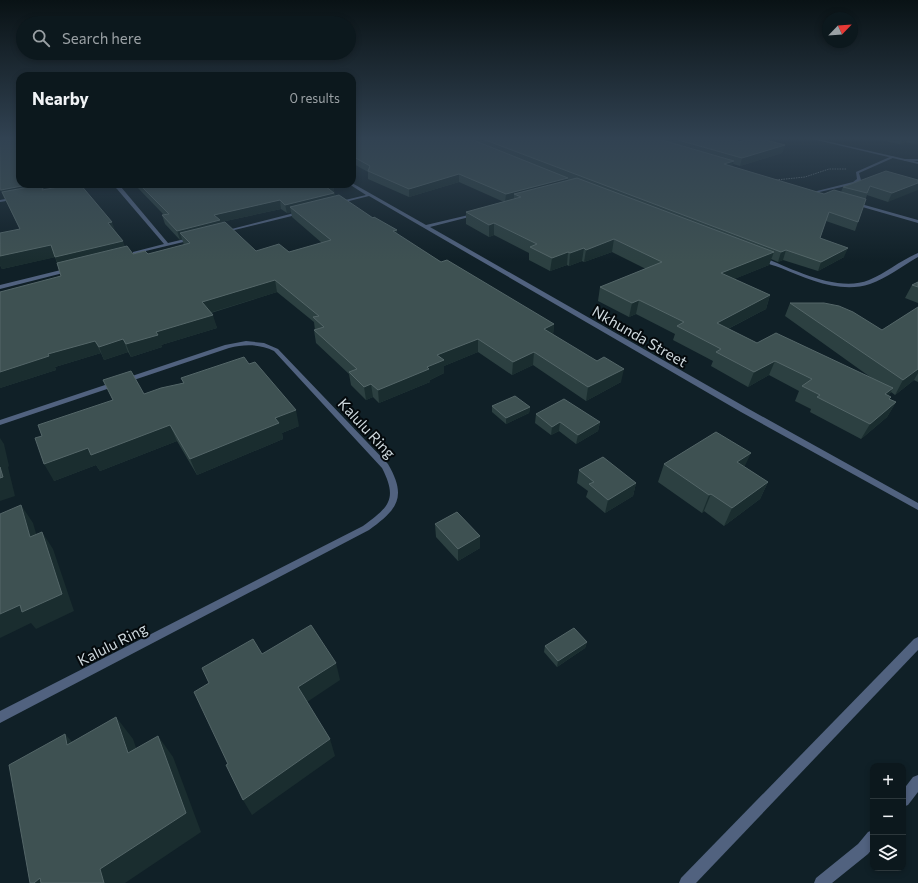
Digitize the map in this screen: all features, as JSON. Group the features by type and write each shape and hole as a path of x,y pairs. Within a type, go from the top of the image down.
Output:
{"street":[{"path":"815,192 854,183 859,179"},
{"name":"Nkhunda Street","path":"356,187 744,410 918,507"},
{"path":"119,188 167,245"},
{"path":"809,190 823,194"},
{"path":"333,205 370,196"},
{"path":"0,201 23,197"},
{"path":"852,203 918,222"},
{"path":"213,234 310,210"},
{"path":"425,227 483,212"},
{"path":"129,255 198,238"},
{"path":"758,257 819,280 851,285 868,283 918,255"},
{"path":"0,287 76,268"},
{"name":"Kalulu Ring","path":"0,423 227,346 239,343 260,344 276,350 385,466 395,486 395,497 390,508 380,518 366,528 0,717"},
{"path":"686,883 918,642"},
{"path":"904,799 918,782"},
{"path":"821,883 863,849 870,841"}],"path":[{"path":"776,180 784,179"}],"building":[{"path":"0,179 16,179 16,187 1,190"},
{"path":"387,179 442,179 409,189"},
{"path":"471,179 563,179 506,194"},
{"path":"572,179 580,179 774,252 721,273 770,295 717,323 757,343 776,333 893,388 885,394 891,397 889,399 896,402 870,424 817,397 820,395 802,386 812,379 775,361 754,372 716,352 721,349 677,326 684,322 639,300 632,303 600,287 662,262 614,239 586,250 584,248 552,258 530,247 537,244 494,223 489,225 466,212 521,197 514,194"},
{"path":"589,179 775,179 824,194 834,190 866,199 858,222 829,212 820,238 848,248 821,262 786,250 781,252"},
{"path":"864,179 918,180 918,183 892,193 870,186 867,193 843,187"},
{"path":"24,188 43,188 42,190 53,188 83,188 112,222 108,223 123,241 55,257 51,245 0,256 0,233 20,229 2,192"},
{"path":"143,188 328,188 334,193 285,205 280,200 214,215 220,220 177,231 162,215 169,214"},
{"path":"339,195 373,218 374,217 397,230 393,231 441,262 447,260 554,324 544,329 597,361 604,357 624,369 588,387 534,352 513,362 478,339 437,355 444,360 427,367 429,369 378,390 371,384 364,387 349,372 357,369 314,330 324,327 313,317 319,316 275,280 202,302 213,315 156,332 158,335 126,344 123,339 99,347 95,341 48,354 49,356 0,372 0,292 61,276 57,263 127,246 133,254 145,251 148,254 190,243 180,233 225,222 256,251 279,244 289,252 331,240 290,207"},
{"path":"918,282 918,287 912,285"},
{"path":"790,303 824,303 839,306 853,312 882,330 918,307 918,369 903,380"},
{"path":"244,357 249,364 255,362 296,410 275,418 279,423 190,459 170,425 91,455 88,448 44,464 35,438 42,436 38,425 113,400 103,380 131,371 144,394 161,388 184,383 181,378"},
{"path":"515,396 530,407 506,418 492,406"},
{"path":"564,399 600,422 578,435 560,422 552,427 536,414"},
{"path":"716,432 751,453 737,462 768,482 732,508 711,494 709,495 664,464"},
{"path":"603,457 636,483 608,500 589,484 594,482 579,470"},
{"path":"0,467 3,477 0,478"},
{"path":"21,505 30,537 42,532 62,594 22,612 20,605 0,614 0,514"},
{"path":"457,512 480,536 458,549 435,524"},
{"path":"311,625 336,663 298,687 330,739 243,800 226,765 228,764 194,692 209,683 202,668 253,639 262,654"},
{"path":"574,628 587,642 558,661 545,646"},
{"path":"116,717 128,753 158,736 186,813 100,869 104,883 41,883 40,878 34,883 30,883 9,765 65,734 67,745"}]}
